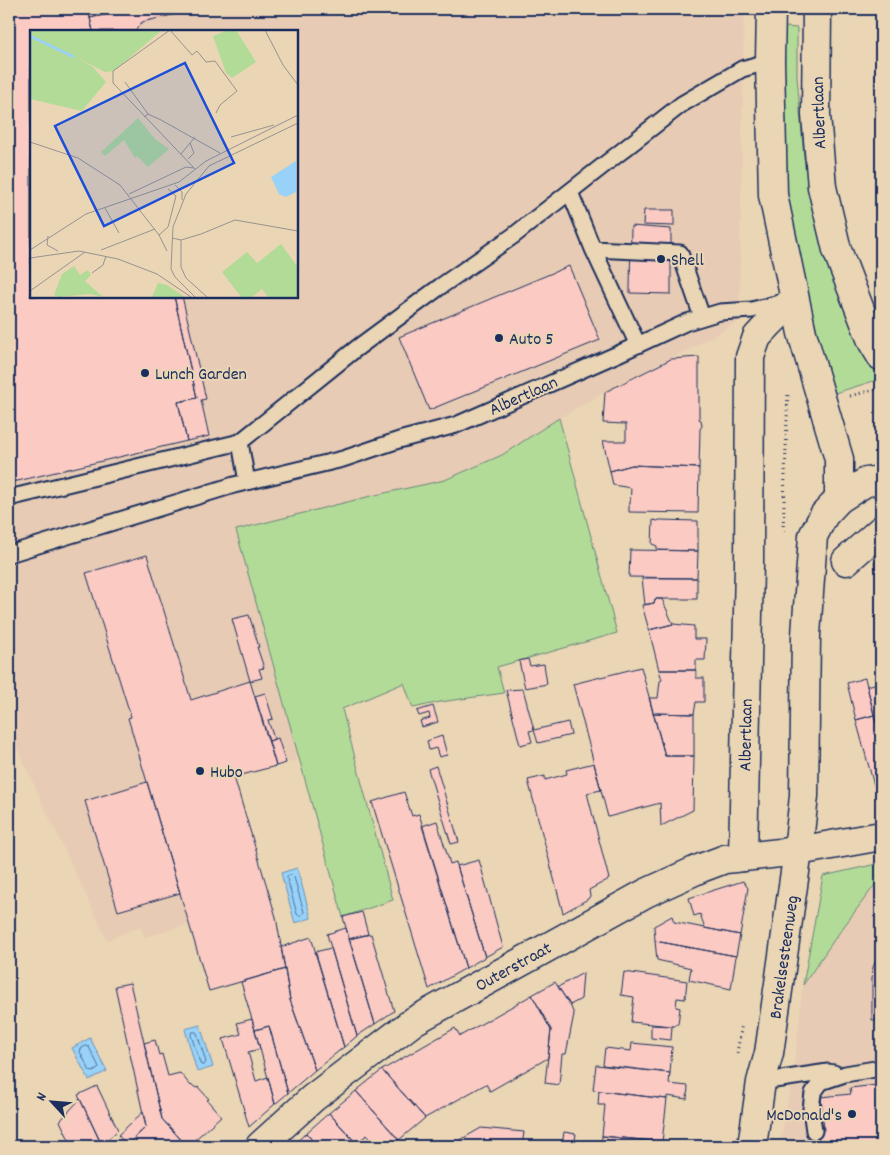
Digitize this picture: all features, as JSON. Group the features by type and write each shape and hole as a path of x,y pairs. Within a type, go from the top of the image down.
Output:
{"main road":[{"path":"771,9 770,61 773,195 802,333 839,460 839,499"},
{"name":"Albertlaan","path":"817,9 816,115 822,187 836,250 872,341 881,356"},
{"name":"Albertlaan","path":"743,857 749,565 750,357 757,337 794,299"},
{"path":"881,480 866,482 839,499 824,515 813,536 806,635 804,796 798,850 881,836"},
{"path":"846,561 881,530"},
{"name":"Outerstraat","path":"260,1146 313,1098 414,1021 646,893 725,859 798,850"},
{"name":"Brakelsesteenweg","path":"752,1146 761,1082 769,1053 798,850"}],"lane":[{"path":"9,498 240,442 357,348 513,236 682,104 742,68 770,61"},
{"path":"570,192 593,249 638,345"},
{"path":"593,249 680,253 702,317"},
{"name":"Albertlaan","path":"9,554 234,485 344,458 399,440 456,425 687,322 720,312 752,310 794,299"},
{"path":"240,442 247,482"},
{"path":"814,1132 811,1109 813,1094 821,1082 845,1074 881,1068"},
{"path":"761,1082 828,1072 845,1074"}],"shaded area":[{"path":"9,9 744,9 739,321 559,418 502,455 445,480 371,496 236,530 300,759 234,777 276,917 285,969 209,991 189,924 144,937 141,926 107,940 9,731"},
{"path":"881,879 881,1146 780,1146 794,1068 803,985 836,937"}],"green space":[{"path":"785,12 785,27 797,28 797,77 804,158 828,253 851,319 880,379 835,393 823,355 800,263 784,179 780,13"},
{"path":"559,418 617,633 497,667 504,693 440,702 413,708 404,683 342,709 393,900 343,917 236,530 371,496 445,480 502,455"},
{"path":"881,863 881,879 836,937 803,985 823,876"}],"water":[{"path":"297,868 311,918 295,923 281,873"},
{"path":"200,1025 213,1067 197,1072 185,1029"},
{"path":"90,1038 107,1071 89,1080 72,1048"}],"building":[{"path":"9,9 88,9 93,30 30,30 30,298 174,298 197,398 178,402 187,441 9,483"},
{"path":"88,9 131,9 90,18"},
{"path":"131,9 198,9 142,22 136,30 93,30 90,18"},
{"path":"878,17 881,17 881,42 877,42 877,39 874,39"},
{"path":"877,42 881,42 881,85 876,85"},
{"path":"644,210 674,210 674,226 643,225"},
{"path":"631,226 671,229 671,294 630,293"},
{"name":"Auto 5","path":"569,266 600,340 429,410 399,337"},
{"path":"174,298 182,298 206,399 201,400 209,436 187,441 178,402 197,398"},
{"path":"699,357 699,419 702,426 700,429 699,468 632,465 610,471 603,441 626,441 626,424 603,423 605,392 671,359"},
{"path":"632,465 699,468 698,513 629,512 631,488 613,485 610,471"},
{"path":"653,520 698,521 698,551 657,550 657,546 652,544"},
{"path":"630,550 698,551 697,578 629,577"},
{"name":"Hubo","path":"147,555 191,700 250,681 276,766 234,777 276,917 285,969 209,991 128,718 131,717 86,573"},
{"path":"881,561 881,585 879,585 874,562"},
{"path":"642,578 697,578 697,599 655,599 654,603 645,605"},
{"path":"655,599 662,599 673,624 649,630 642,605 654,603"},
{"path":"249,615 264,668 259,669 262,678 250,681 232,619"},
{"path":"673,624 694,626 694,639 706,639 705,660 696,660 696,670 659,670 649,630"},
{"path":"528,659 530,666 544,664 547,684 525,688 519,661"},
{"path":"641,667 665,756 694,756 693,810 661,826 660,803 608,817 573,684"},
{"path":"659,670 696,670 696,678 704,678 704,702 696,702 694,714 653,713 649,698 658,698 660,681 662,680"},
{"path":"865,678 874,715 856,720 847,683"},
{"path":"881,682 881,742 867,686"},
{"path":"523,689 534,730 529,731 532,742 520,745 506,690"},
{"path":"265,693 273,719 268,720 274,739 269,741 255,696"},
{"path":"433,706 438,722 422,727 420,721 430,718 429,713 419,716 417,711"},
{"path":"653,713 694,714 694,756 665,756"},
{"path":"874,715 881,742 881,795 877,796 856,720"},
{"path":"568,722 571,735 538,743 534,730"},
{"path":"442,736 447,755 439,757 436,748 429,750 427,741"},
{"path":"278,738 286,763 276,766 269,741"},
{"path":"594,763 601,790 587,793 609,879 589,890 590,896 588,899 563,913 528,780 545,776 545,780 567,774 566,770"},
{"path":"436,766 459,842 451,844 428,769"},
{"path":"147,782 180,893 118,911 85,801"},
{"path":"404,792 412,816 419,814 466,968 429,989 372,802"},
{"path":"437,821 450,864 456,862 485,957 466,968 422,826"},
{"path":"479,860 503,947 485,957 457,866"},
{"path":"743,881 748,888 740,935 705,928 700,914 694,916 689,898"},
{"path":"362,912 368,934 349,939 343,917"},
{"path":"672,916 674,922 740,935 736,956 655,941 654,926"},
{"path":"346,928 375,1024 357,1036 327,934"},
{"path":"371,934 394,1011 375,1024 349,939"},
{"path":"311,937 344,1047 315,1070 290,1000 281,947"},
{"path":"655,941 736,956 731,989 689,980 691,968 657,960"},
{"path":"331,948 357,1036 344,1047 315,952"},
{"path":"881,950 881,1020 872,1020 873,967"},
{"path":"285,969 290,1000 315,1070 288,1093 269,1026 255,1030 241,982"},
{"path":"624,972 687,981 685,999 677,998 676,1007 680,1008 678,1024 672,1026 631,1022 634,997 621,995"},
{"path":"583,973 581,999 570,1005 558,987"},
{"path":"555,982 574,1014 566,1054 562,1054 559,1085 545,1083 551,1030 532,995"},
{"path":"130,983 162,1119 187,1146 126,1146 146,1127 115,986"},
{"path":"532,995 551,1030 548,1058 490,1091 486,1084 425,1118 382,1070 455,1028 460,1036"},
{"path":"252,1019 260,1049 248,1052 256,1081 268,1077 275,1104 249,1127 223,1039 241,1034 237,1023"},
{"path":"651,1025 672,1026 671,1040 651,1038"},
{"path":"269,1026 288,1093 275,1104 255,1030"},
{"path":"155,1040 159,1055 162,1054 168,1076 180,1073 191,1086 198,1087 221,1116 188,1146 162,1119 144,1043"},
{"path":"632,1043 672,1047 670,1073 603,1065 605,1048 631,1051"},
{"path":"596,1065 670,1073 669,1084 688,1086 687,1099 667,1096 667,1099 593,1090"},
{"path":"382,1070 425,1118 399,1140 356,1091"},
{"name":"McDonald's","path":"877,1085 877,1088 881,1087 881,1146 813,1146 812,1132 824,1130 821,1097 851,1094 850,1088"},
{"path":"97,1086 118,1130 102,1145 78,1095"},
{"path":"356,1091 399,1140 391,1146 386,1146 380,1140 376,1144 378,1146 372,1146 375,1144 367,1135 356,1143 329,1113"},
{"path":"599,1091 667,1099 662,1142 602,1136 605,1105 598,1105"},
{"path":"80,1099 102,1146 72,1146 60,1121"},
{"path":"143,1112 146,1127 127,1145 118,1135"},
{"path":"329,1113 359,1146 317,1146 306,1133"},
{"path":"481,1128 524,1132 522,1146 450,1146"},
{"path":"564,1132 576,1134 574,1146 562,1146"},
{"path":"306,1133 317,1146 292,1146"},
{"path":"602,1136 662,1142 662,1146 601,1146"}],"place":[{"name":"Shell","path":"661,259"},
{"name":"Auto 5","path":"499,338"},
{"name":"Lunch Garden","path":"145,373"},
{"name":"Hubo","path":"200,771"},
{"name":"McDonald's","path":"852,1114"}]}
